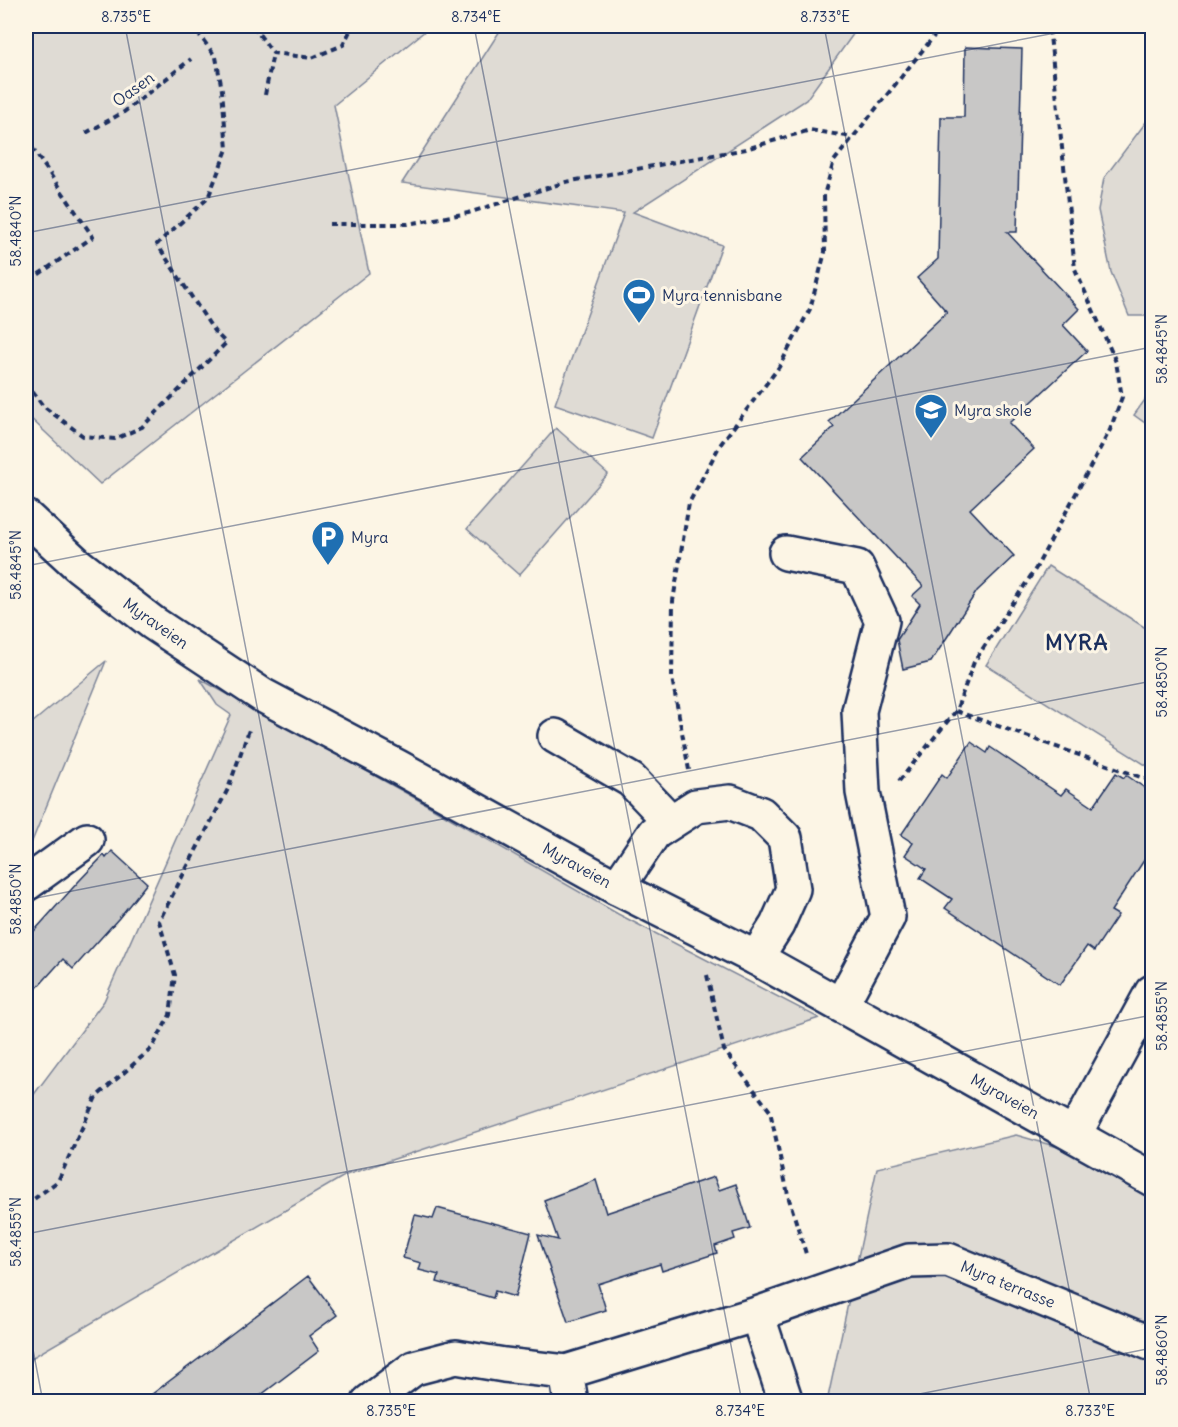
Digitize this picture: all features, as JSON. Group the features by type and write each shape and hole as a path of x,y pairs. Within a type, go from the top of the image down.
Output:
{"main road":[{"name":"Myraveien","path":"26,517 78,565 153,623 262,695 617,888 756,958 1152,1179"},
{"path":"786,553 857,567 882,621 859,711 863,792 888,917 841,1005"},
{"path":"555,736 684,814"},
{"path":"617,888 654,833 684,814 730,802 761,814 785,838 794,890 777,926 756,958"},
{"path":"26,884 87,840"},
{"path":"1074,1135 1152,992"},
{"name":"Myra terrasse","path":"369,1401 414,1368 456,1357 504,1365 569,1386 757,1314 909,1262 948,1260 1152,1344"},
{"path":"757,1314 786,1401"}],"path":[{"path":"26,383 43,406 83,436 115,439 142,427 226,343 214,331 157,244 207,198 227,149 222,90 216,57 197,32 189,26"},
{"path":"253,26 273,53 266,95"},
{"path":"273,53 312,58 343,45 350,31 349,26"},
{"path":"684,814 672,678 673,601 689,503 720,445 779,367 810,309 825,252 824,195 834,161 942,26"},
{"path":"869,819 956,711 974,662 1036,568 1110,430 1122,397 1116,362 1075,269 1049,26"},
{"path":"26,35 31,41"},
{"name":"Oasen","path":"87,133 124,112 191,59"},
{"path":"329,224 408,224 468,213 566,182 746,149 810,130 852,137"},
{"path":"26,139 93,237 26,283"},
{"path":"26,1205 58,1181 96,1097 152,1048 170,1015 175,975 159,921 228,789 262,695"},
{"path":"956,711 1152,781"},
{"path":"707,982 724,1050 770,1111 789,1199 810,1267"}],"shaded area":[{"path":"26,26 431,26 334,105 369,273 100,484 26,414"},
{"path":"503,26 859,26 806,100 633,212 722,245 652,438 555,404 624,213 402,183"},
{"path":"1152,114 1152,316 1129,316 1111,272 1098,210 1104,178"},
{"path":"1152,390 1152,428 1134,415"},
{"path":"556,428 608,474 519,575 467,529"},
{"path":"1048,566 1152,632 1152,769 986,665"},
{"path":"106,661 26,856 26,728"},
{"path":"200,679 618,914 819,1018 346,1175 33,1357 26,1371 26,1105 104,1001 231,715 217,705"},
{"path":"1016,1135 1152,1174 1152,1401 827,1402 877,1168"}],"building":[{"path":"965,47 1022,49 1017,232 1007,232 1079,309 1063,325 1087,351 1009,423 1034,449 970,509 1014,556 977,591 931,662 903,669 897,640 920,604 912,596 923,586 802,457 834,427 829,422 947,312 917,278 938,259 941,117 964,117"},
{"path":"971,742 987,753 990,747 1061,795 1066,789 1093,807 1116,773 1124,778 1126,775 1152,793 1152,848 1111,911 1118,915 1094,951 1087,946 1060,985 945,908 952,899 920,878 926,869 905,855 913,843 901,835 942,774 947,778"},
{"path":"112,851 147,883 73,969 63,959 26,1000 26,940 104,855 106,858"},
{"path":"714,1177 719,1190 736,1184 750,1228 733,1233 735,1239 715,1246 717,1253 662,1271 660,1264 598,1284 606,1310 568,1322 538,1235 558,1240 544,1200 596,1180 606,1213"},
{"path":"437,1208 531,1233 515,1297 495,1291 493,1298 437,1282 439,1275 419,1270 421,1263 403,1258 415,1215 433,1219"},
{"path":"308,1276 337,1315 309,1336 319,1351 253,1401 143,1401"}],"place":[{"name":"Myra tennisbane","path":"639,324"},
{"name":"Myra skole","path":"931,439"},
{"name":"Myra","path":"328,566"}],"district":[{"name":"MYRA","path":"1077,642"}]}
